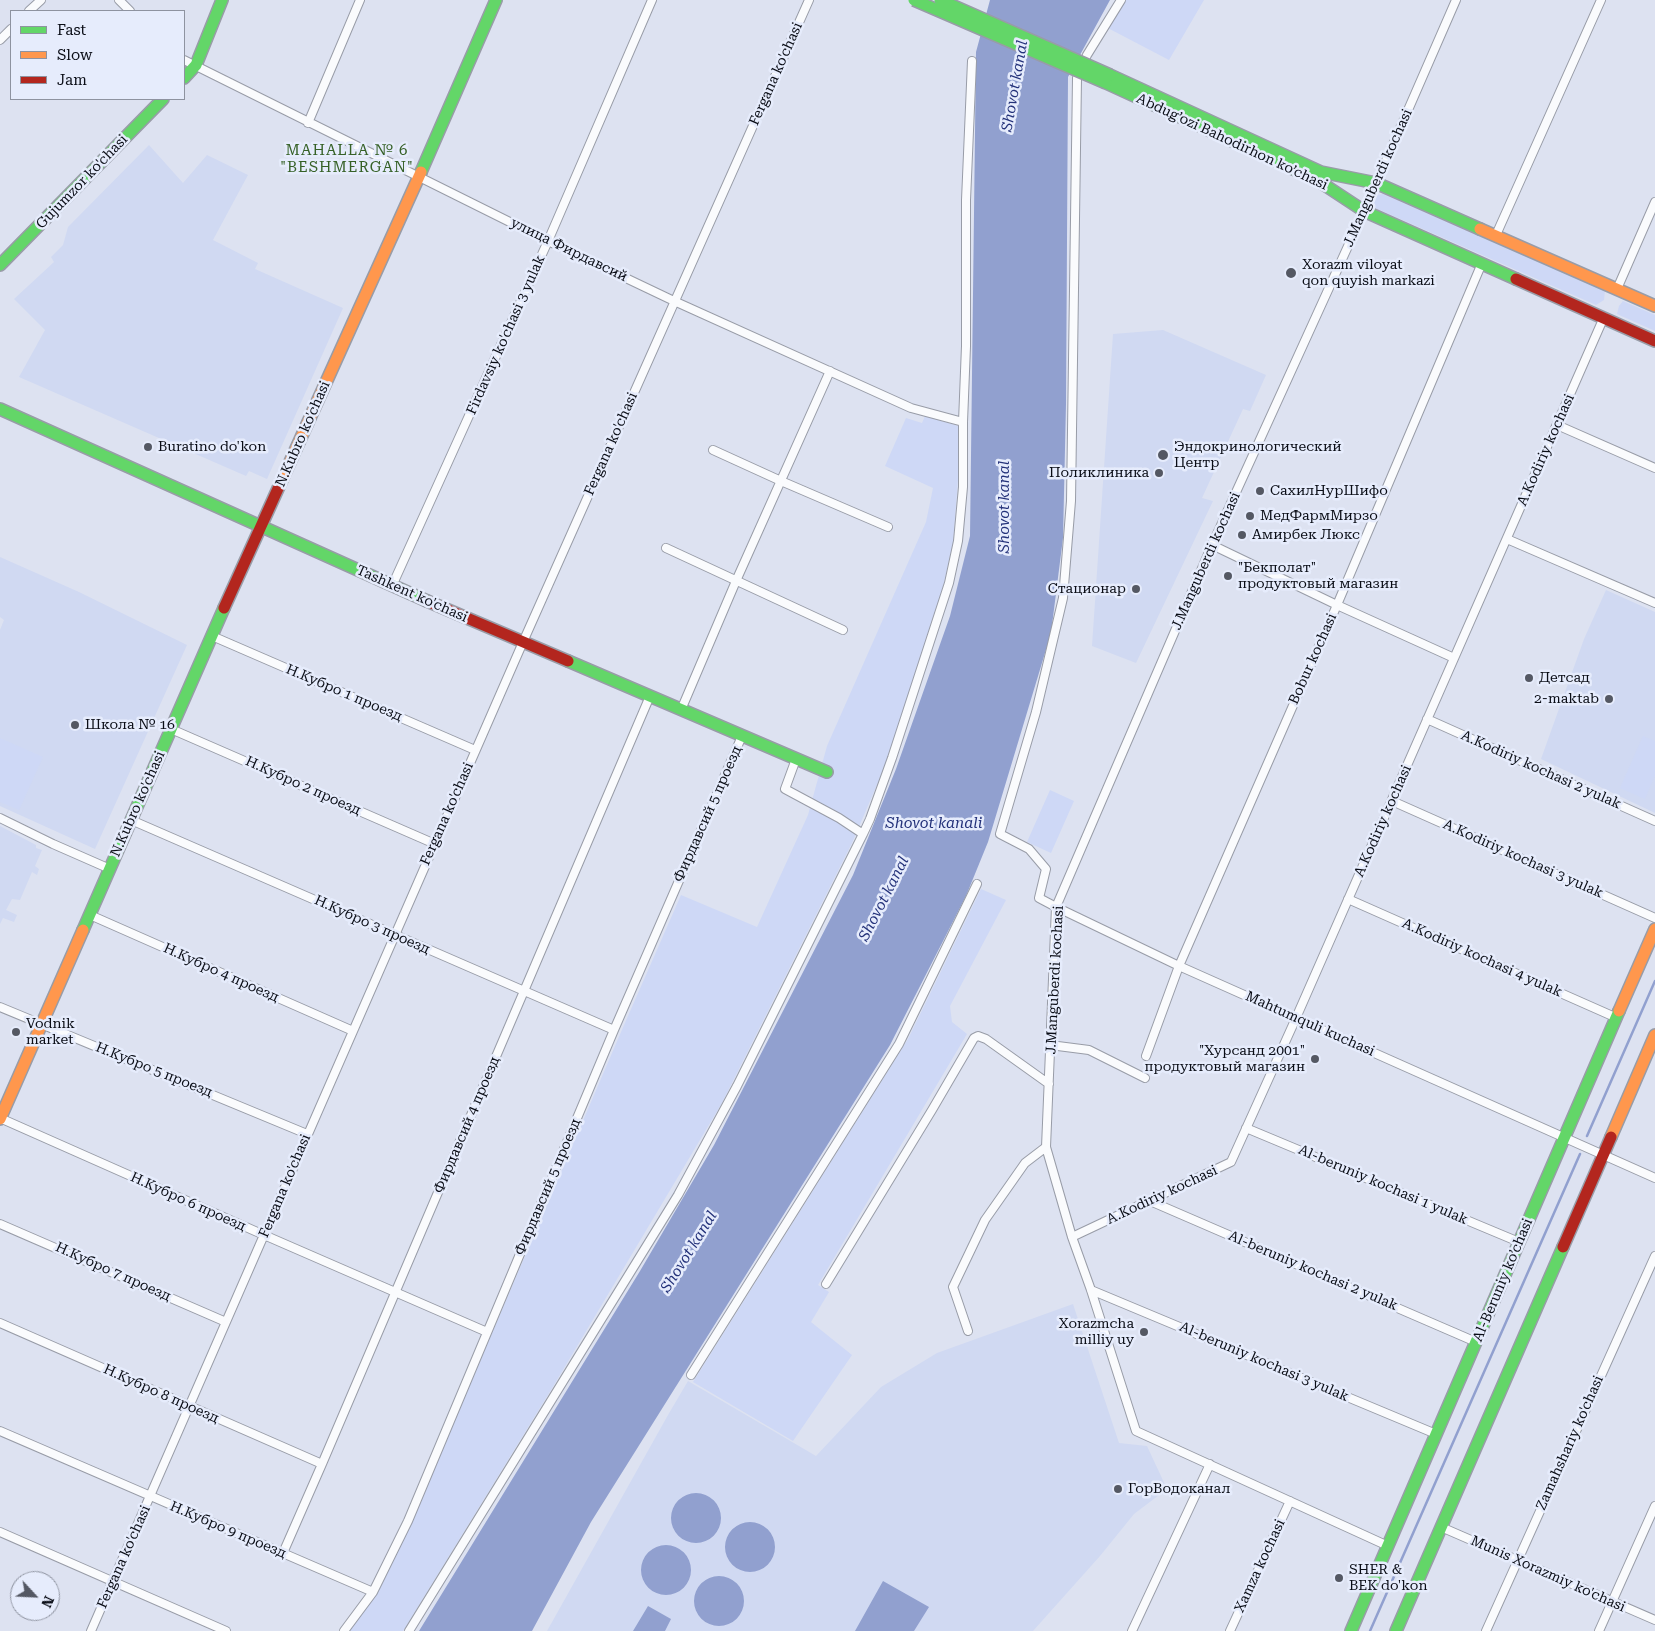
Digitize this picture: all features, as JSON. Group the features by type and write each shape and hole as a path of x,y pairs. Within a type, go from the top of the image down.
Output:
{"main road":[{"path":"185,77 196,65 222,0"},
{"name":"N.Kubro ko'chasi","path":"0,1119 212,636 419,177 496,0"},
{"name":"Abdug’ozi Bahodirhon ko’chasi","path":"914,0 1108,79 1321,172 1376,183 1655,306"},
{"name":"Abdug’ozi Bahodirhon ko’chasi","path":"940,0 1317,180 1364,211 1655,341"},
{"name":"Gujumzor ko'chasi","path":"0,265 162,100"},
{"name":"Tashkent ko'chasi","path":"0,409 392,586 827,772"},
{"name":"Al-Beruniy ko’chasi","path":"1351,1631 1655,929"},
{"path":"1396,1631 1655,1035"}],"street":[{"path":"30,10 41,0"},
{"path":"119,0 129,10"},
{"path":"308,123 360,0"},
{"name":"Firdavsiy ko'chasi 3 yulak","path":"392,586 548,241 652,0"},
{"name":"Fergana ko'chasi","path":"91,1631 475,750 809,0"},
{"name":"Mahtumquli kuchasi","path":"1121,0 1087,55 1077,78 1071,501 1062,598 1036,712 1000,834 1029,850 1046,869 1039,898 1056,907 1179,966 1655,1178"},
{"name":"J.Manguberdi kochasi","path":"1210,1464 1136,1431 1072,1237 1046,1147 1056,907 1212,545 1364,211 1456,0"},
{"path":"1496,235 1601,0"},
{"path":"0,40 10,30"},
{"name":"улица Фирдавсий","path":"185,60 548,241 674,300 911,408 962,422"},
{"path":"409,1631 678,1195 737,1086 863,834 892,758 949,583 958,540 964,487 962,422 966,346 966,200 972,61"},
{"path":"1617,289 1655,202"},
{"name":"Bobur kochasi","path":"1146,1056 1179,966 1337,604 1482,263"},
{"name":"A.Kodiriy kochasi","path":"1072,1237 1231,1162 1392,801 1604,317"},
{"path":"681,710 736,581 830,371"},
{"path":"1557,426 1655,468"},
{"path":"713,450 780,482 888,527"},
{"path":"1507,539 1655,603"},
{"path":"1212,545 1454,658"},
{"path":"666,548 843,630"},
{"name":"Н.Кубро 1 проезд","path":"212,636 475,750"},
{"name":"Фирдавсий 4 проезд","path":"283,1553 650,696"},
{"name":"A.Kodiriy kochasi 2 yulak","path":"1428,719 1655,821"},
{"name":"Н.Кубро 2 проезд","path":"171,729 434,844"},
{"name":"Фирдавсий 5 проезд","path":"344,1631 373,1592 408,1521 614,1030 742,736"},
{"path":"796,759 785,789 839,818 863,834"},
{"name":"A.Kodiriy kochasi 3 yulak","path":"1392,801 1655,918"},
{"name":"N.Kubro ko'chasi","path":"0,818 110,869"},
{"name":"Н.Кубро 3 проезд","path":"131,820 614,1030"},
{"path":"690,1375 899,1044 977,884"},
{"name":"A.Kodiriy kochasi 4 yulak","path":"1348,898 1616,1018"},
{"name":"Н.Кубро 4 проезд","path":"90,916 353,1031"},
{"name":"Н.Кубро 5 проезд","path":"0,1007 307,1134"},
{"path":"826,1284 974,1038 978,1036 986,1039 1049,1084"},
{"path":"1050,1045 1088,1050 1145,1078"},
{"name":"Н.Кубро 6 проезд","path":"0,1119 487,1332"},
{"name":"Al-beruniy kochasi 1 yulak","path":"1246,1128 1519,1242"},
{"path":"968,1331 953,1287 985,1220 1025,1163 1046,1147"},
{"name":"Al-beruniy kochasi 2 yulak","path":"1150,1201 1476,1342"},
{"name":"Н.Кубро 7 проезд","path":"0,1224 226,1322"},
{"name":"Zamahshariy ko'chasi","path":"1486,1631 1655,1256"},
{"name":"Al-beruniy kochasi 3 yulak","path":"1091,1290 1436,1434"},
{"name":"Н.Кубро 8 проезд","path":"0,1323 322,1464"},
{"name":"Н.Кубро 9 проезд","path":"0,1431 373,1592"},
{"path":"1132,1631 1210,1464 1388,1546"},
{"name":"Xamza kochasi","path":"1230,1631 1290,1501"},
{"path":"1599,1631 1655,1506"},
{"name":"Munis Xorazmiy ko'chasi","path":"1441,1527 1655,1620"},
{"path":"0,1532 112,1583 226,1631"}],"shaded area":[{"path":"1117,0 1204,0 1169,60 1102,25"},
{"path":"149,145 183,183 207,155 248,175 213,240 258,263 255,269 343,308 267,479 249,471 246,476 19,377 45,330 14,299 54,262 51,257 63,245 68,227"},
{"path":"1383,194 1605,290 1604,300 1596,305 1375,208 1373,204 1377,195"},
{"path":"1623,301 1655,315 1655,331 1617,314 1619,306"},
{"name":"Эндокринологический Центр","path":"1163,330 1266,375 1250,411 1243,409 1202,498 1213,501 1136,663 1092,646 1113,334"},
{"path":"925,416 958,426 958,480 953,543 943,587 888,759 852,843 722,1103 551,1390 403,1631 348,1631 405,1536 681,895 757,927 808,815 827,746 926,522 933,488 885,466 906,418 922,423"},
{"name":"Школа № 16","path":"0,557 79,592 187,645 95,849 0,806 0,630 4,620 0,617"},
{"name":"2-maktab","path":"1606,590 1655,612 1655,813 1541,759 1584,639"},
{"path":"1643,736 1655,741 1655,775 1645,799 1620,788"},
{"path":"0,738 43,757 19,810 0,802"},
{"path":"1050,790 1074,801 1051,853 1027,842"},
{"path":"0,826 42,850 35,866 39,869 37,875 32,872 20,900 12,899 6,910 17,915 14,922 3,918 0,924"},
{"path":"981,889 1006,900 950,1006 952,1022 967,1034 818,1285 829,1292 811,1322 852,1355 793,1441 693,1382 908,1039"},
{"path":"1073,1304 1119,1443 1147,1446 1167,1489 1134,1514 1100,1556 1033,1631 547,1631 688,1381 816,1456 881,1387 937,1353"}],"water":[{"name":"Shovot kanali","path":"990,0 1110,0 1068,77 1066,404 1063,538 1051,633 988,842 966,896 890,1045 591,1522 532,1631 419,1631 640,1271 714,1145 853,875 896,769 950,616 970,536 976,52"},
{"path":"691,1493 701,1493 714,1500 721,1513 721,1523 714,1536 701,1543 691,1543 682,1539 675,1532 671,1523 671,1513 675,1504 682,1497"},
{"path":"745,1522 755,1522 768,1529 775,1542 775,1552 768,1565 755,1572 745,1572 736,1568 729,1561 725,1552 725,1542 729,1533 736,1526"},
{"path":"661,1545 671,1545 684,1552 691,1565 691,1575 684,1588 671,1595 661,1595 652,1591 645,1584 641,1575 641,1565 645,1556 652,1549"},
{"path":"714,1576 724,1576 737,1583 744,1596 744,1606 737,1619 724,1626 714,1626 705,1622 698,1615 694,1606 694,1596 698,1587 705,1580"},
{"path":"883,1581 929,1607 914,1631 855,1631"},
{"path":"648,1606 671,1619 665,1631 633,1631"}],"waterway":[{"path":"1587,1136 1655,981"},
{"path":"1370,1631 1580,1154"}],"traffic: fast":[{"path":"185,77 196,65 222,0"},
{"path":"421,172 496,0"},
{"path":"914,0 1106,83"},
{"path":"940,0 1110,75"},
{"path":"1110,75 1321,172 1376,183 1480,229"},
{"path":"1106,83 1317,180 1364,211 1516,279"},
{"path":"0,265 162,100"},
{"path":"0,409 427,601"},
{"path":"83,930 224,608"},
{"path":"568,661 827,772"},
{"path":"1351,1631 1619,1011"},
{"path":"1396,1631 1563,1247"}],"traffic: slow":[{"path":"281,482 421,172"},
{"path":"1480,229 1655,306"},
{"path":"1619,1011 1655,929"},
{"path":"0,1119 83,930"},
{"path":"1611,1137 1655,1035"}],"traffic: jam":[{"path":"1516,279 1655,341"},
{"path":"224,608 281,482"},
{"path":"427,601 568,661"},
{"path":"1563,1247 1611,1137"}],"place":[{"name":"Xorazm viloyat qon quyish markazi","path":"1291,273"},
{"name":"Buratino do'kon","path":"148,447"},
{"name":"Эндокринологический Центр","path":"1163,455"},
{"name":"Поликлиника","path":"1159,473"},
{"name":"СахилНурШифо","path":"1260,491"},
{"name":"МедФармМирзо","path":"1250,516"},
{"name":"Амирбек Люкс","path":"1242,535"},
{"name":"\"Бекполат\" продуктовый магазин","path":"1228,576"},
{"name":"Стационар","path":"1136,589"},
{"name":"Детсад","path":"1529,678"},
{"name":"2-maktab","path":"1609,699"},
{"name":"Школа № 16","path":"75,725"},
{"name":"Vodnik market","path":"16,1032"},
{"name":"\"Хурсанд 2001\" продуктовый магазин","path":"1315,1059"},
{"name":"Xorazmcha milliy uy","path":"1144,1332"},
{"name":"ГорВодоканал","path":"1118,1489"},
{"name":"SHER & BEK do'kon","path":"1339,1578"}],"district":[{"name":"MAHALLA № 6 \"BESHMERGAN\"","path":"347,160"}],"water label":[{"name":"Shovot kanal","path":"1015,86"},
{"name":"Shovot kanal","path":"1005,507"},
{"name":"Shovot kanal","path":"884,899"},
{"name":"Shovot kanal","path":"689,1252"}]}
